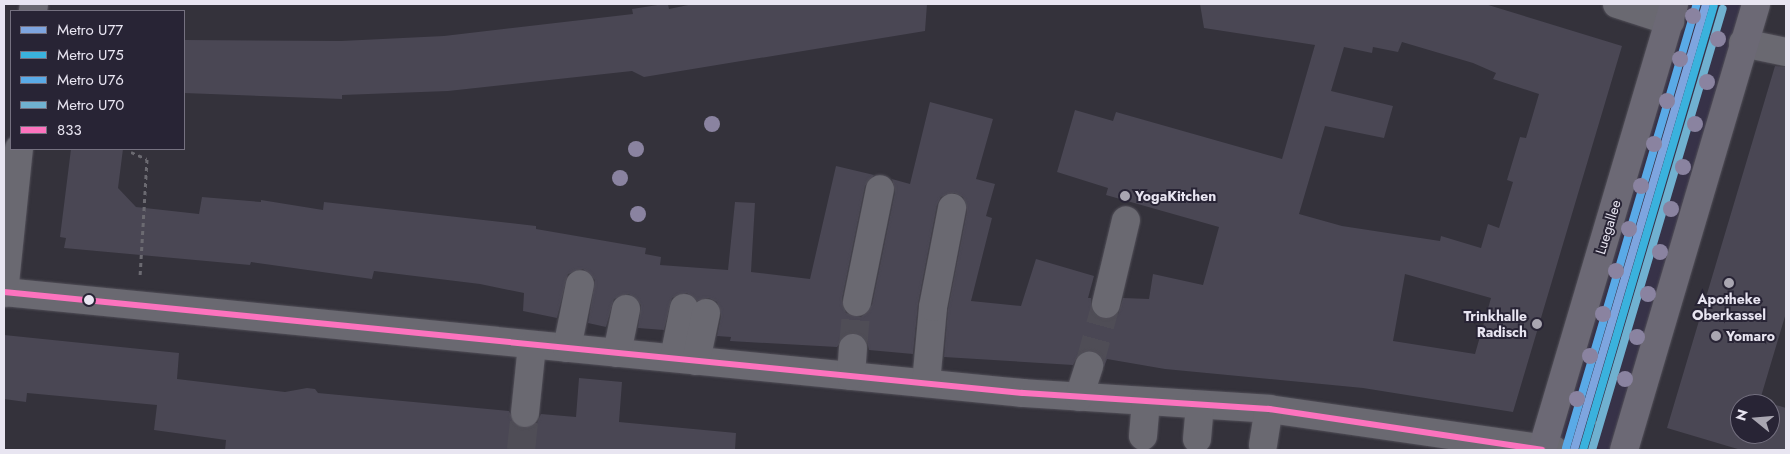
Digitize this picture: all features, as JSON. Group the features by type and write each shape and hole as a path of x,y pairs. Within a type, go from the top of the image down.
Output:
{"main road":[{"path":"1628,438 1756,4"},
{"name":"Luegallee","path":"1546,450 1551,420 1672,12"}],"street":[{"path":"1618,4 1672,12"},
{"path":"1743,43 1786,52"},
{"path":"19,150 4,292 850,376 1079,397 1269,409 1546,450"},
{"path":"857,302 880,189"},
{"path":"926,383 933,307 952,208"},
{"path":"1106,304 1126,220"},
{"path":"567,348 580,284"},
{"path":"617,353 626,309"},
{"path":"685,360 695,310"},
{"path":"525,413 532,344"},
{"path":"850,376 853,348"},
{"path":"1079,397 1089,366"},
{"path":"1143,436 1146,401"},
{"path":"1197,439 1200,405"},
{"path":"1264,445 1269,409"}],"path":[{"path":"131,152 148,160 138,306"},
{"path":"1551,420 1628,438"}],"shaded area":[{"path":"1688,4 1749,4 1616,450 1557,450"}],"building":[{"path":"664,4 668,4 669,9 693,4 927,4 925,31 644,77 632,71 448,91 342,95 342,99 185,93 185,40 341,41 444,36 633,14 632,9"},
{"path":"1200,4 1485,4 1622,46 1513,412 1363,388 1165,369 1107,359 1104,367 1101,356 1093,351 1079,354 1073,365 944,357 948,309 967,211 963,197 954,193 941,197 937,205 918,304 913,354 869,350 867,341 855,333 846,334 837,347 730,341 731,337 717,336 721,316 717,302 709,298 697,301 687,293 672,298 664,330 638,328 641,305 629,294 614,299 606,327 588,323 595,280 583,269 568,274 557,318 523,311 524,293 480,284 374,271 372,279 251,262 250,265 64,248 66,238 60,237 71,150 123,150 118,188 136,207 199,214 202,197 261,202 261,200 323,210 324,202 536,226 536,229 646,248 645,254 661,257 660,265 728,270 735,202 755,203 751,272 810,279 836,166 874,175 865,186 842,299 846,313 861,317 872,305 895,192 892,179 910,184 930,102 993,119 976,179 995,184 986,216 992,218 971,301 1021,306 1036,259 1094,276 1088,298 1091,298 1091,309 1102,319 1110,319 1118,314 1123,298 1149,299 1153,274 1203,285 1219,227 1106,195 1108,188 1057,172 1075,110 1113,121 1116,112 1282,159 1315,45 1204,28","holes":["1402,42 1473,63 1496,73 1493,79 1539,94 1526,138 1520,137 1507,180 1513,182 1499,228 1488,224 1481,248 1441,236 1440,241 1342,226 1299,214 1325,126 1384,138 1393,106 1331,91 1344,47 1372,53 1373,47 1398,52","1405,274 1491,298 1475,354 1393,341"]},
{"path":"1775,66 1786,67 1786,313 1762,394 1730,394 1730,444 1780,444 1780,406 1786,408 1786,450 1741,450 1667,428"},
{"path":"4,335 179,353 177,379 285,392 307,388 315,389 318,393 509,411 515,425 524,429 537,423 541,414 576,417 579,378 622,382 619,422 736,433 735,450 225,450 226,440 154,430 157,405 27,393 26,402 4,399"}],"tunnel":[{"path":"853,348 857,302"},
{"path":"1089,366 1106,304"},
{"path":"521,450 525,413"}],"metro line":[{"name":"U76","path":"1566,448 1697,4"},
{"name":"U77","path":"1574,450 1706,4"},
{"name":"U75","path":"1583,450 1714,6"},
{"name":"U70","path":"1592,450 1723,9"}],"transit line":[{"name":"833","path":"4,292 1023,393 1269,409 1542,450"}],"place":[{"name":"YogaKitchen","path":"1125,196"},
{"name":"Apotheke Oberkassel","path":"1729,283"},
{"name":"Trinkhalle Radisch","path":"1537,324"},
{"name":"Yomaro","path":"1716,336"}]}
